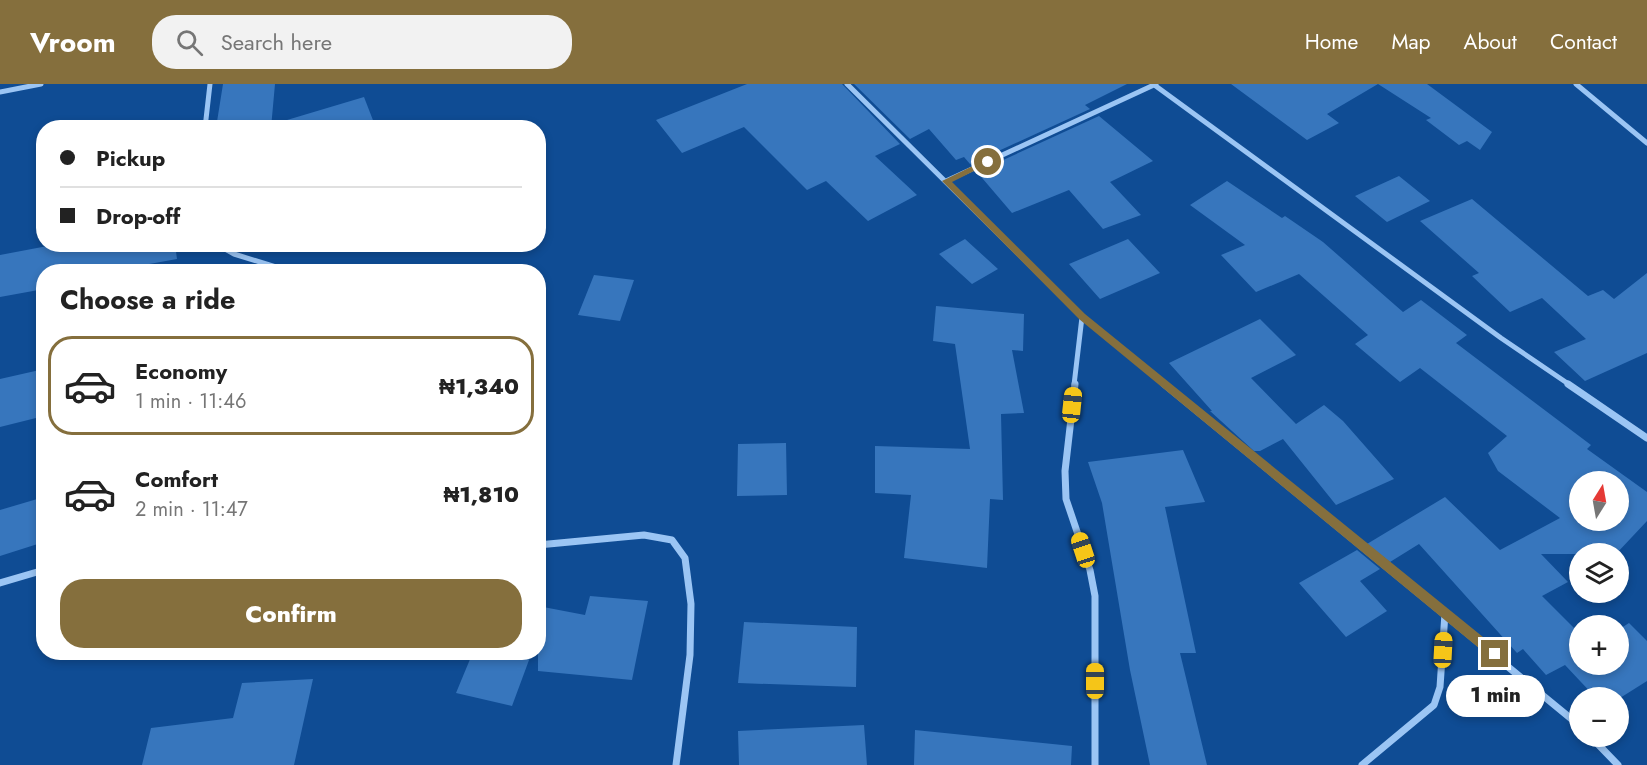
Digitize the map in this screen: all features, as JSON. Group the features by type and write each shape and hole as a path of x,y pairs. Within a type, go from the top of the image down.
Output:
{"street":[{"path":"0,92 4,84"},
{"path":"0,92 42,84"},
{"path":"206,120 210,84"},
{"path":"847,84 1082,317 1569,716"},
{"path":"946,181 1155,84 1501,338 1647,438"},
{"path":"1576,84 1647,143"},
{"path":"228,252 245,259 275,264"},
{"path":"1082,317 1065,471 1066,499 1095,596 1095,765"},
{"path":"546,544 644,535 672,540 685,558 691,604 690,655 676,765"},
{"path":"0,583 36,572"},
{"path":"1362,765 1434,705 1440,687 1445,613"},
{"path":"1601,747 1618,765"}],"building":[{"path":"223,84 275,84 272,120 217,120"},
{"path":"747,84 842,84 900,144 875,156 917,195 868,221 826,181 807,190 744,127 682,153 656,120"},
{"path":"854,84 1127,84 1085,105 1090,109 970,164 964,157 956,160 929,129 910,139"},
{"path":"1231,84 1378,84 1327,114 1339,123 1307,140"},
{"path":"1378,84 1427,84 1492,132 1480,150 1467,141 1459,145 1426,120 1431,118"},
{"path":"364,97 373,120 287,120"},
{"path":"1099,116 1153,161 1110,182 1141,215 1103,229 1069,190 1012,213 977,172"},
{"path":"1399,176 1430,201 1387,222 1355,196"},
{"path":"1227,181 1323,242 1403,312 1421,300 1467,335 1456,343 1591,445 1587,449 1618,471 1569,471 1569,531 1629,531 1629,479 1647,492 1647,521 1626,543 1569,543 1569,554 1541,554 1568,582 1542,596 1569,623 1569,669 1565,665 1546,675 1523,649 1517,653 1419,544 1390,562 1367,544 1445,497 1500,550 1560,518 1498,471 1488,453 1507,436 1420,368 1400,382 1355,344 1368,335 1299,274 1256,292 1221,255 1245,245 1190,205"},
{"path":"1472,199 1588,296 1603,290 1614,299 1647,273 1647,353 1585,381 1554,352 1586,339 1542,298 1510,312 1472,276 1479,273 1420,221"},
{"path":"965,239 998,269 972,284 939,254"},
{"path":"1128,239 1160,273 1100,299 1069,264"},
{"path":"36,248 36,252 176,252 177,259 149,264 36,264 36,290 0,297 0,255"},
{"path":"594,275 634,280 620,321 578,315"},
{"path":"936,306 1024,314 1023,351 1012,350 1024,413 1001,414 1003,500 990,499 987,568 904,558 911,495 875,493 875,446 970,449 955,344 933,341"},
{"path":"1260,319 1296,355 1251,378 1296,424 1324,405 1343,421 1394,479 1336,505 1283,439 1260,451 1254,451 1210,411 1212,411 1169,363"},
{"path":"36,371 36,418 0,427 0,379"},
{"path":"786,443 787,495 737,496 738,444"},
{"path":"1183,450 1205,502 1165,507 1196,653 1180,653 1207,765 1150,765 1130,670 1102,503 1088,462"},
{"path":"36,499 36,545 0,556 0,510"},
{"path":"1357,550 1380,569 1360,581 1387,611 1346,637 1299,583"},
{"path":"590,596 648,601 632,680 538,671 538,660 546,660 546,608 585,615"},
{"path":"744,622 857,627 856,687 738,683"},
{"path":"1629,623 1647,641 1647,681 1629,692 1629,687 1586,687 1574,675 1629,675"},
{"path":"470,660 529,660 512,706 456,693"},
{"path":"313,679 294,765 142,765 151,728 233,718 242,683"},
{"path":"864,725 867,765 739,765 738,731"},
{"path":"915,730 1072,746 1071,765 914,765"}],"route":[{"path":"988,162 946,181 1082,317 1495,654"}]}
